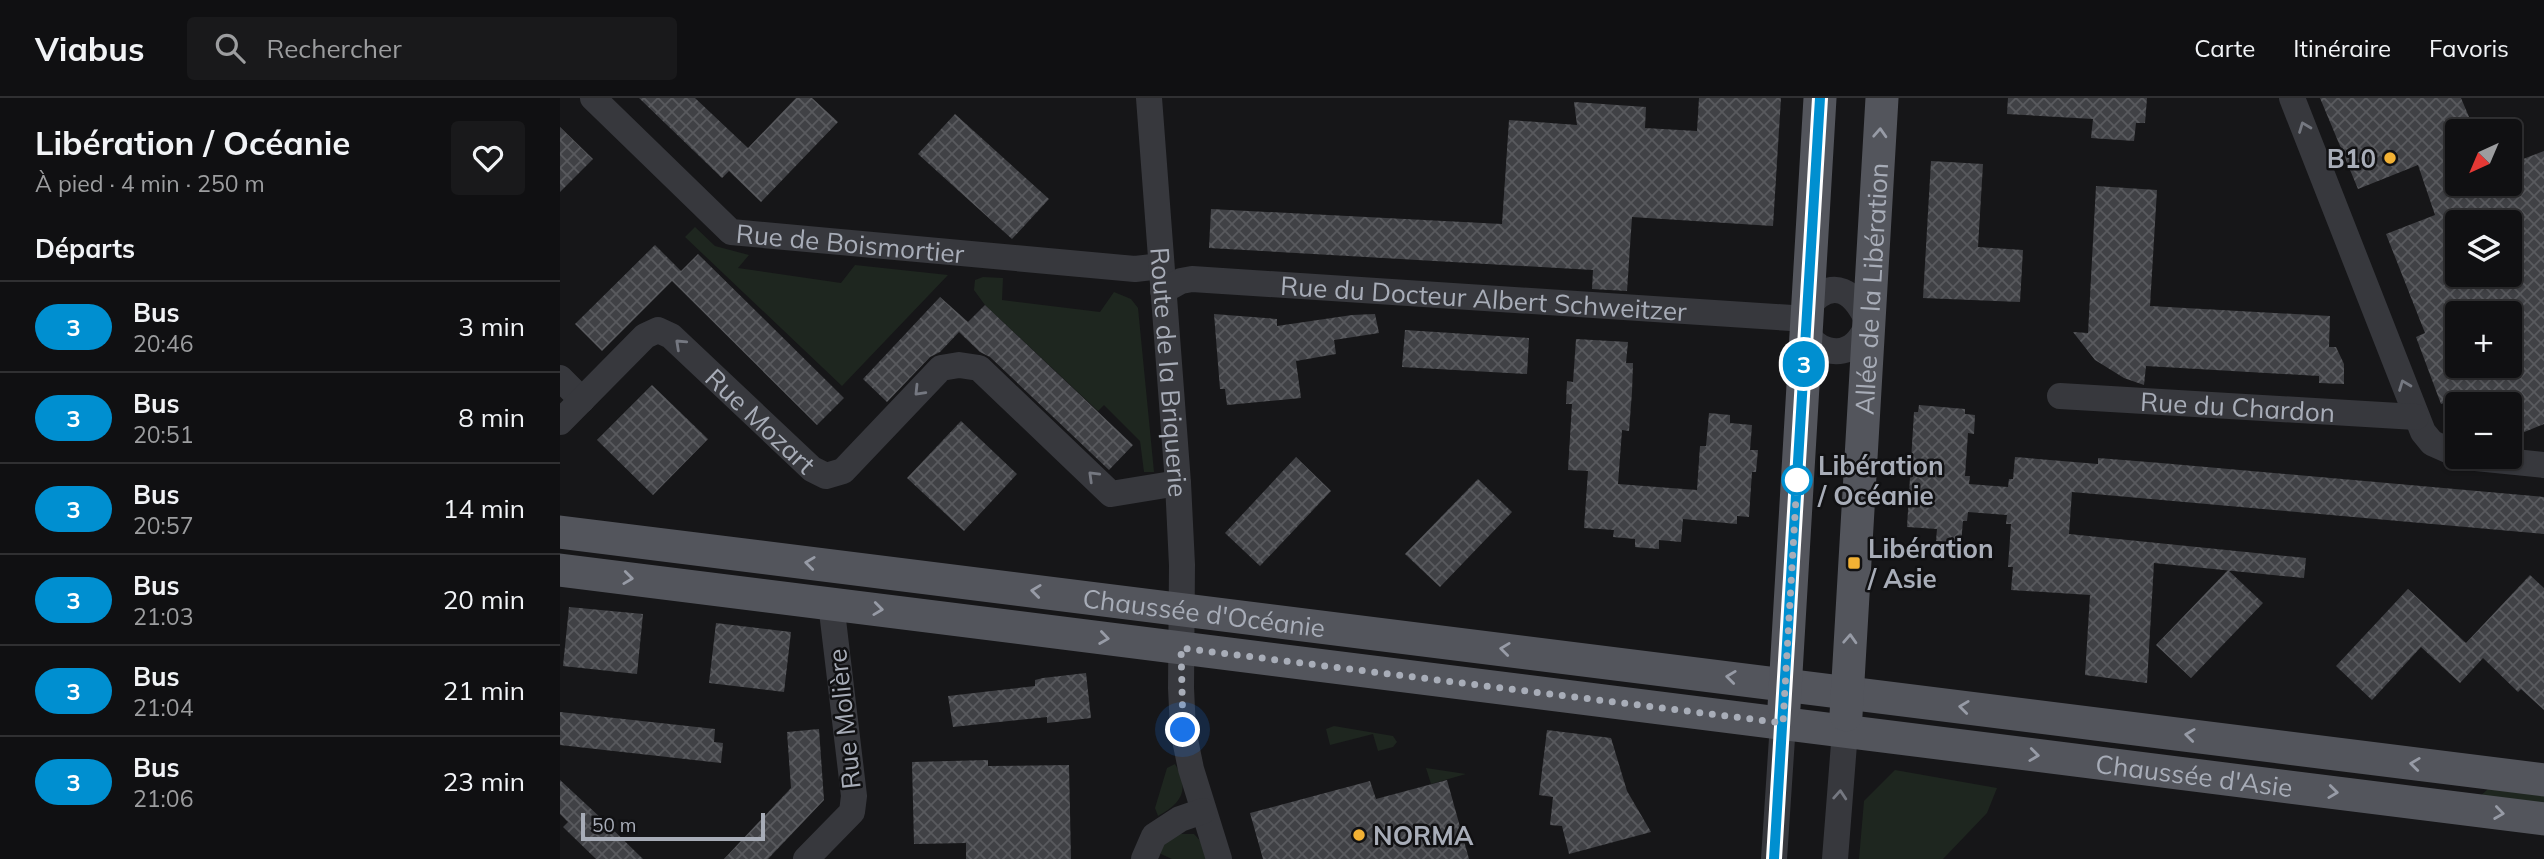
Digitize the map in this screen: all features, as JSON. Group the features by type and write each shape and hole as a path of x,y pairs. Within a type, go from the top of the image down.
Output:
{"main road":[{"path":"1783,723 1820,98"},
{"name":"Allée de la Libération","path":"1845,731 1882,98"},
{"name":"Chaussée d'Océanie","path":"560,532 1847,692"},
{"name":"Chaussée d'Océanie","path":"560,570 1845,731"},
{"name":"Chaussée d'Asie","path":"1847,692 2544,780"},
{"name":"Chaussée d'Asie","path":"1845,731 2544,819"}],"street":[{"name":"Rue de Boismortier","path":"593,98 731,232 1135,269 1162,278"},
{"name":"Route de la Briquerie","path":"1149,98 1178,483 1183,730 1203,811 1219,859"},
{"path":"2292,98 2416,417 2432,443 2445,449"},
{"name":"Rue du Docteur Albert Schweitzer","path":"1162,278 1807,319"},
{"path":"1846,292 1859,302 1868,324 1856,343 1841,351 1830,351 1813,342 1807,319 1821,293 1846,292"},
{"name":"Rue Mozart","path":"560,422 645,336 658,330 671,336 812,469 826,476 843,471 941,368 959,365 979,368 1111,494 1178,483"},
{"path":"560,378 582,400"},
{"name":"Rue du Chardon","path":"2060,396 2416,417"},
{"path":"2522,463 2544,465"},
{"name":"Rue Molière","path":"806,859 852,812 854,796 831,603"},
{"path":"1774,859 1783,723"},
{"path":"1835,859 1845,731"},
{"path":"1144,859 1154,836 1180,819 1203,811"}],"shaded area":[{"path":"695,227 715,246 749,255 738,268 841,283 855,265 948,275 842,386 685,237"},
{"path":"983,277 1003,278 1002,300 1100,312 1114,292 1131,299 1138,308 1154,472 1144,472 1140,441 1104,405 1098,411 985,305 974,290 975,280"},
{"path":"1334,726 1393,736 1397,742 1393,747 1378,751 1373,734 1330,745 1326,729"},
{"path":"1175,764 1182,781 1181,795 1173,806 1158,816 1155,808 1167,768"},
{"path":"1426,768 1466,774 1431,784"},
{"path":"1895,770 1997,788 1987,813 1943,859 1859,859 1864,801"},
{"path":"2488,789 2544,796 2544,807 2477,799"},
{"path":"1180,834 1194,834 1208,849 1212,859 1172,859 1161,854 1166,841"}],"building":[{"path":"639,98 695,98 748,148 796,98 812,98 838,122 761,202 729,171 722,178"},
{"path":"1699,98 1781,98 1773,226 1632,217 1627,291 1592,289 1593,270 1209,248 1211,209 1502,224 1509,120 1577,125 1574,102 1646,107 1645,128 1697,131"},
{"path":"2008,98 2147,98 2145,123 2136,123 2134,141 2091,138 2093,119 2007,114"},
{"path":"2320,98 2461,98 2470,119 2445,119 2445,196 2522,196 2522,159 2544,151 2544,424 2522,433 2522,392 2445,392 2445,403 2441,404 2416,337 2425,333 2386,234 2435,215 2418,165 2358,189"},
{"path":"955,114 1049,199 1012,239 918,154"},
{"path":"560,127 593,159 560,192"},
{"path":"1931,161 1983,164 1978,247 2023,250 2020,302 1923,298"},
{"path":"2096,186 2157,190 2150,306 2330,316 2329,347 2336,347 2344,364 2344,384 2319,383 2319,376 2146,366 2144,385 2124,378 2095,360 2073,332 2088,333"},
{"path":"655,245 681,271 698,254 844,398 817,425 672,281 602,351 575,324"},
{"path":"940,297 968,322 985,305 1133,445 1109,470 990,357 980,352 959,332 940,352 930,357 887,402 863,379"},
{"path":"1214,314 1277,319 1277,326 1375,314 1379,333 1334,340 1336,354 1296,361 1301,398 1227,405 1225,389 1220,389"},
{"path":"1405,330 1529,338 1527,374 1402,367"},
{"path":"1576,339 1628,342 1626,363 1633,363 1632,392 1629,431 1622,430 1618,484 1697,490 1700,446 1706,446 1709,413 1730,415 1730,423 1752,425 1750,450 1758,450 1756,472 1752,472 1749,517 1737,516 1737,524 1683,519 1681,542 1659,540 1659,549 1635,547 1635,539 1613,537 1614,530 1584,528 1588,471 1568,470 1572,404 1566,404 1567,381 1573,382"},
{"path":"652,385 708,439 653,495 597,440"},
{"path":"1919,405 1965,409 1965,414 1975,415 1974,434 1968,433 1965,476 1970,476 1969,484 2008,487 2009,479 2013,479 2015,457 2098,464 2098,458 2161,463 2544,497 2544,534 2072,492 2069,534 2306,558 2304,578 2154,563 2147,683 2085,675 2090,595 2011,590 2013,567 2008,567 2011,524 2006,524 2007,515 1968,512 1967,521 1963,521 1961,543 1936,541 1937,529 1907,527 1914,412 1918,412"},
{"path":"961,421 1017,474 964,531 907,478"},
{"path":"1296,457 1331,491 1260,566 1225,533"},
{"path":"1478,479 1512,512 1440,587 1405,554"},
{"path":"2228,570 2263,603 2191,678 2156,645"},
{"path":"2530,575 2544,588 2544,710 2521,689 2518,692 2483,658 2460,683 2421,647 2372,700 2336,666 2408,589 2466,643"},
{"path":"569,607 643,614 637,674 563,666"},
{"path":"716,623 791,632 784,692 709,683"},
{"path":"1086,673 1091,718 1047,723 1047,717 953,727 948,696 1035,686 1035,680"},
{"path":"560,712 715,729 714,742 723,743 721,763 560,745"},
{"path":"819,729 824,800 768,859 724,859 791,788 787,732"},
{"path":"1547,730 1611,738 1627,791 1651,832 1569,854 1562,826 1550,825 1553,797 1539,795"},
{"path":"988,760 988,766 1069,765 1071,859 966,859 966,843 914,844 912,762"},
{"path":"560,780 643,859 596,859 563,827 568,822 560,814"},
{"name":"NORMA","path":"1447,780 1469,859 1263,859 1250,813 1370,781 1376,799"}],"bus line":[{"name":"3","path":"1774,859 1820,98"}],"place":[{"name":"B10","path":"2390,158"},
{"name":"Libération / Océanie","path":"1797,480"},
{"name":"Libération / Asie","path":"1854,563"},
{"name":"NORMA","path":"1359,835"}],"route":[{"path":"1183,730 1181,648 1783,723 1797,480"}]}
